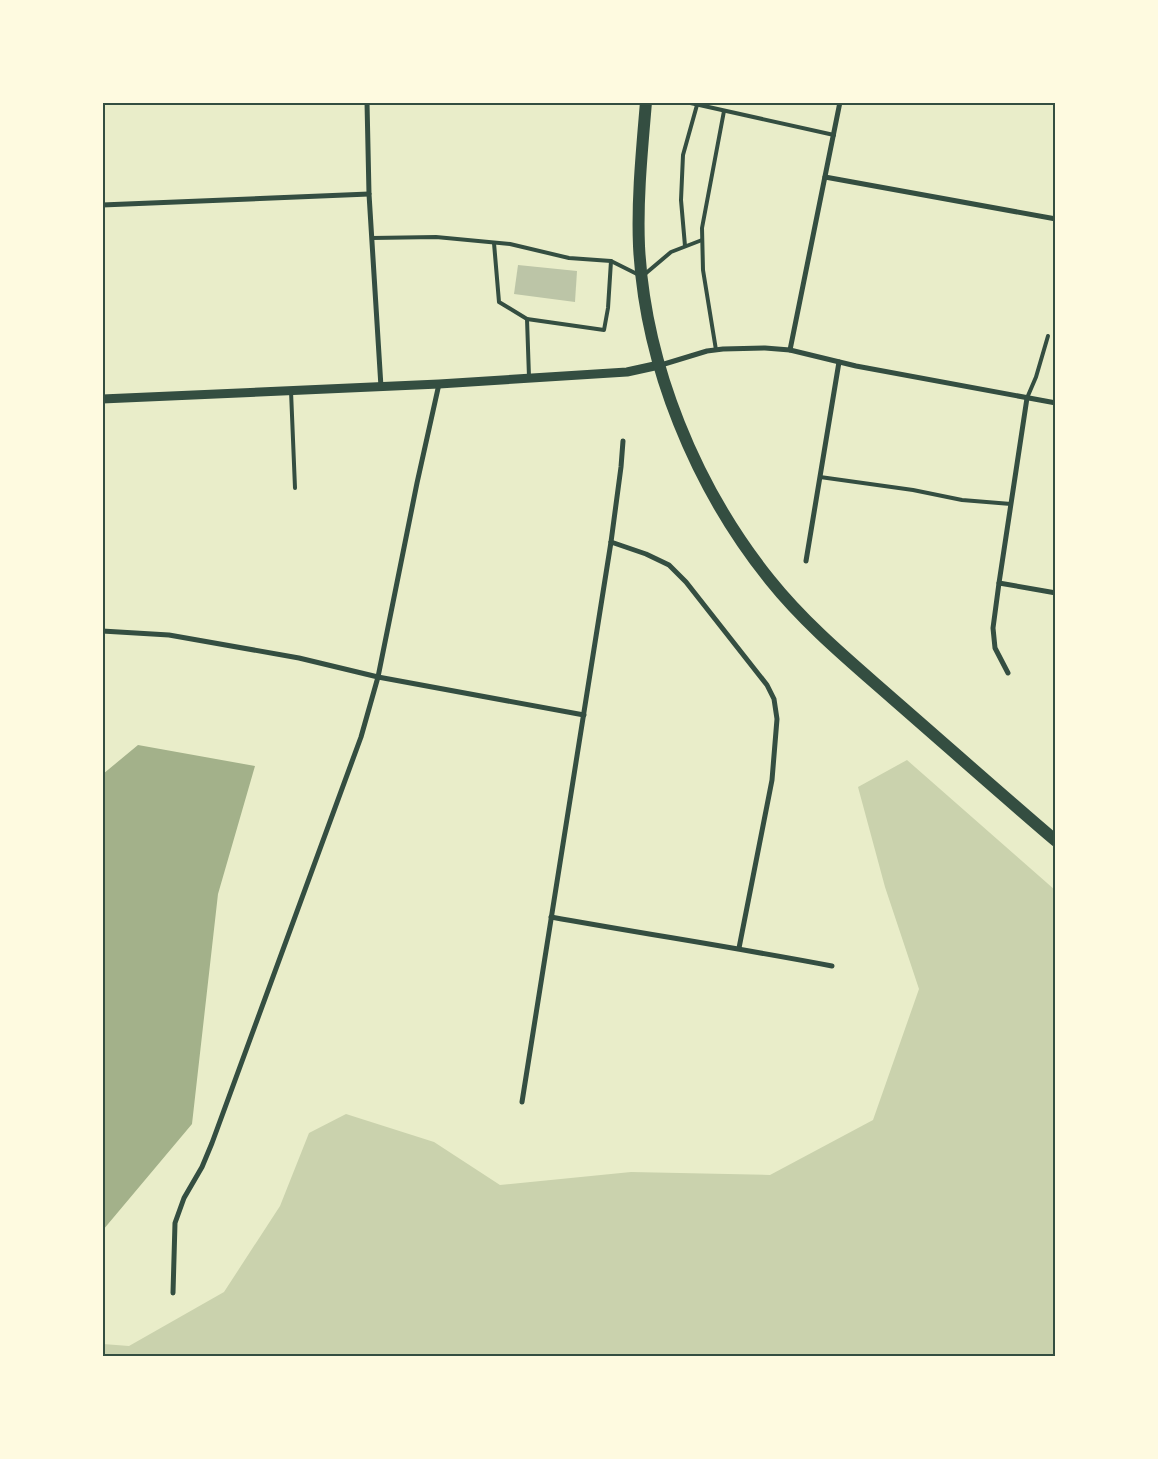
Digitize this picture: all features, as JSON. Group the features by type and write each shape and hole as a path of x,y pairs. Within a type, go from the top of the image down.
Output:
{"main road":[{"path":"646,102 639,246 642,276 665,387 697,464 722,512 771,582 817,631 1056,841"}],"street":[{"path":"368,102 369,194 381,387"},
{"path":"790,350 840,102"},
{"path":"825,177 1056,218"},
{"path":"102,205 369,194"},
{"path":"102,399 440,384 627,372 706,351 765,348 790,350 838,362 1056,402"},
{"path":"806,561 838,362"},
{"path":"173,1293 175,1223 184,1198 202,1167 212,1143 361,737 378,677 417,484 440,384"},
{"path":"1008,673 995,648 993,628 1027,398"},
{"path":"522,1102 611,542 623,441"},
{"path":"611,542 646,554 669,565 686,582 767,685 774,700 777,719 772,780 739,948"},
{"path":"999,583 1056,593"},
{"path":"102,631 169,635 299,658 378,677 584,715"},
{"path":"551,918 739,948 832,966"}],"lane":[{"path":"686,102 834,135"},
{"path":"686,246 681,200 683,156 697,105"},
{"path":"716,350 702,270 702,228 724,111"},
{"path":"372,238 436,237 510,244 569,258 611,261 642,276 671,252 702,240"},
{"path":"494,242 499,302 527,319 604,330 608,308 611,261"},
{"path":"527,319 529,379"},
{"path":"1027,398 1036,377 1048,336"},
{"path":"291,391 295,488"},
{"path":"820,477 913,490 962,500 1011,504"}],"shaded area":[{"path":"138,745 255,766 218,894 192,1124 103,1230 103,774"},
{"path":"907,760 1055,890 1055,1354 1051,1356 103,1356 103,1344 129,1346 224,1292 280,1206 309,1133 346,1114 434,1142 500,1185 631,1172 770,1175 873,1120 919,989 885,887 858,787"}],"building":[{"path":"518,265 577,271 575,302 514,294"}]}
